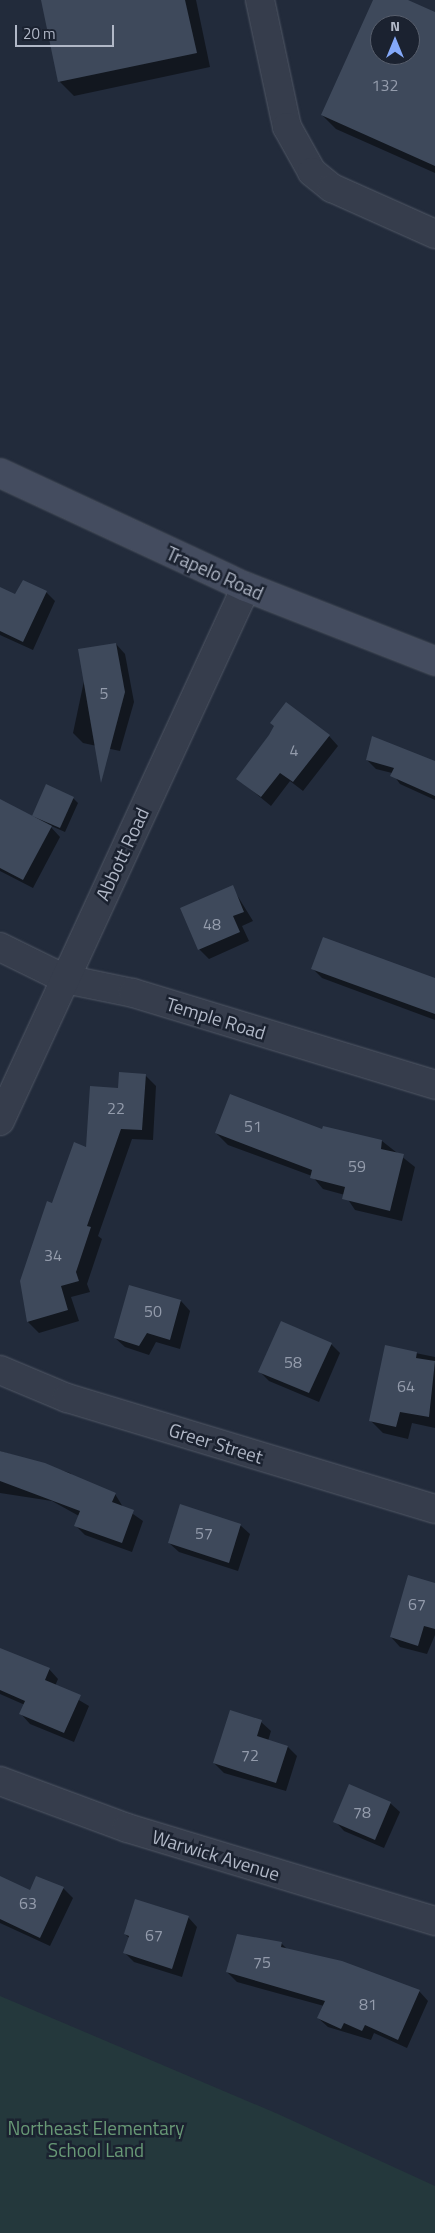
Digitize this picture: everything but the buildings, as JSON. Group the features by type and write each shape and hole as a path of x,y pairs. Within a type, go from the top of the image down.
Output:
{"main road":[{"name":"Trapelo Road","path":"0,473 246,587 435,661"}],"street":[{"path":"260,0 287,127 312,172 332,188 435,234"},
{"name":"Abbott Road","path":"0,1121 246,587"},
{"name":"Temple Road","path":"0,947 65,980 133,993 435,1085"},
{"name":"Greer Street","path":"0,1370 67,1398 435,1509"},
{"name":"Warwick Avenue","path":"0,1781 127,1828 435,1922"}],"green space":[{"name":"Northeast Elementary School Land","path":"0,1996 278,2114 435,2186 435,2233 0,2233"}]}
